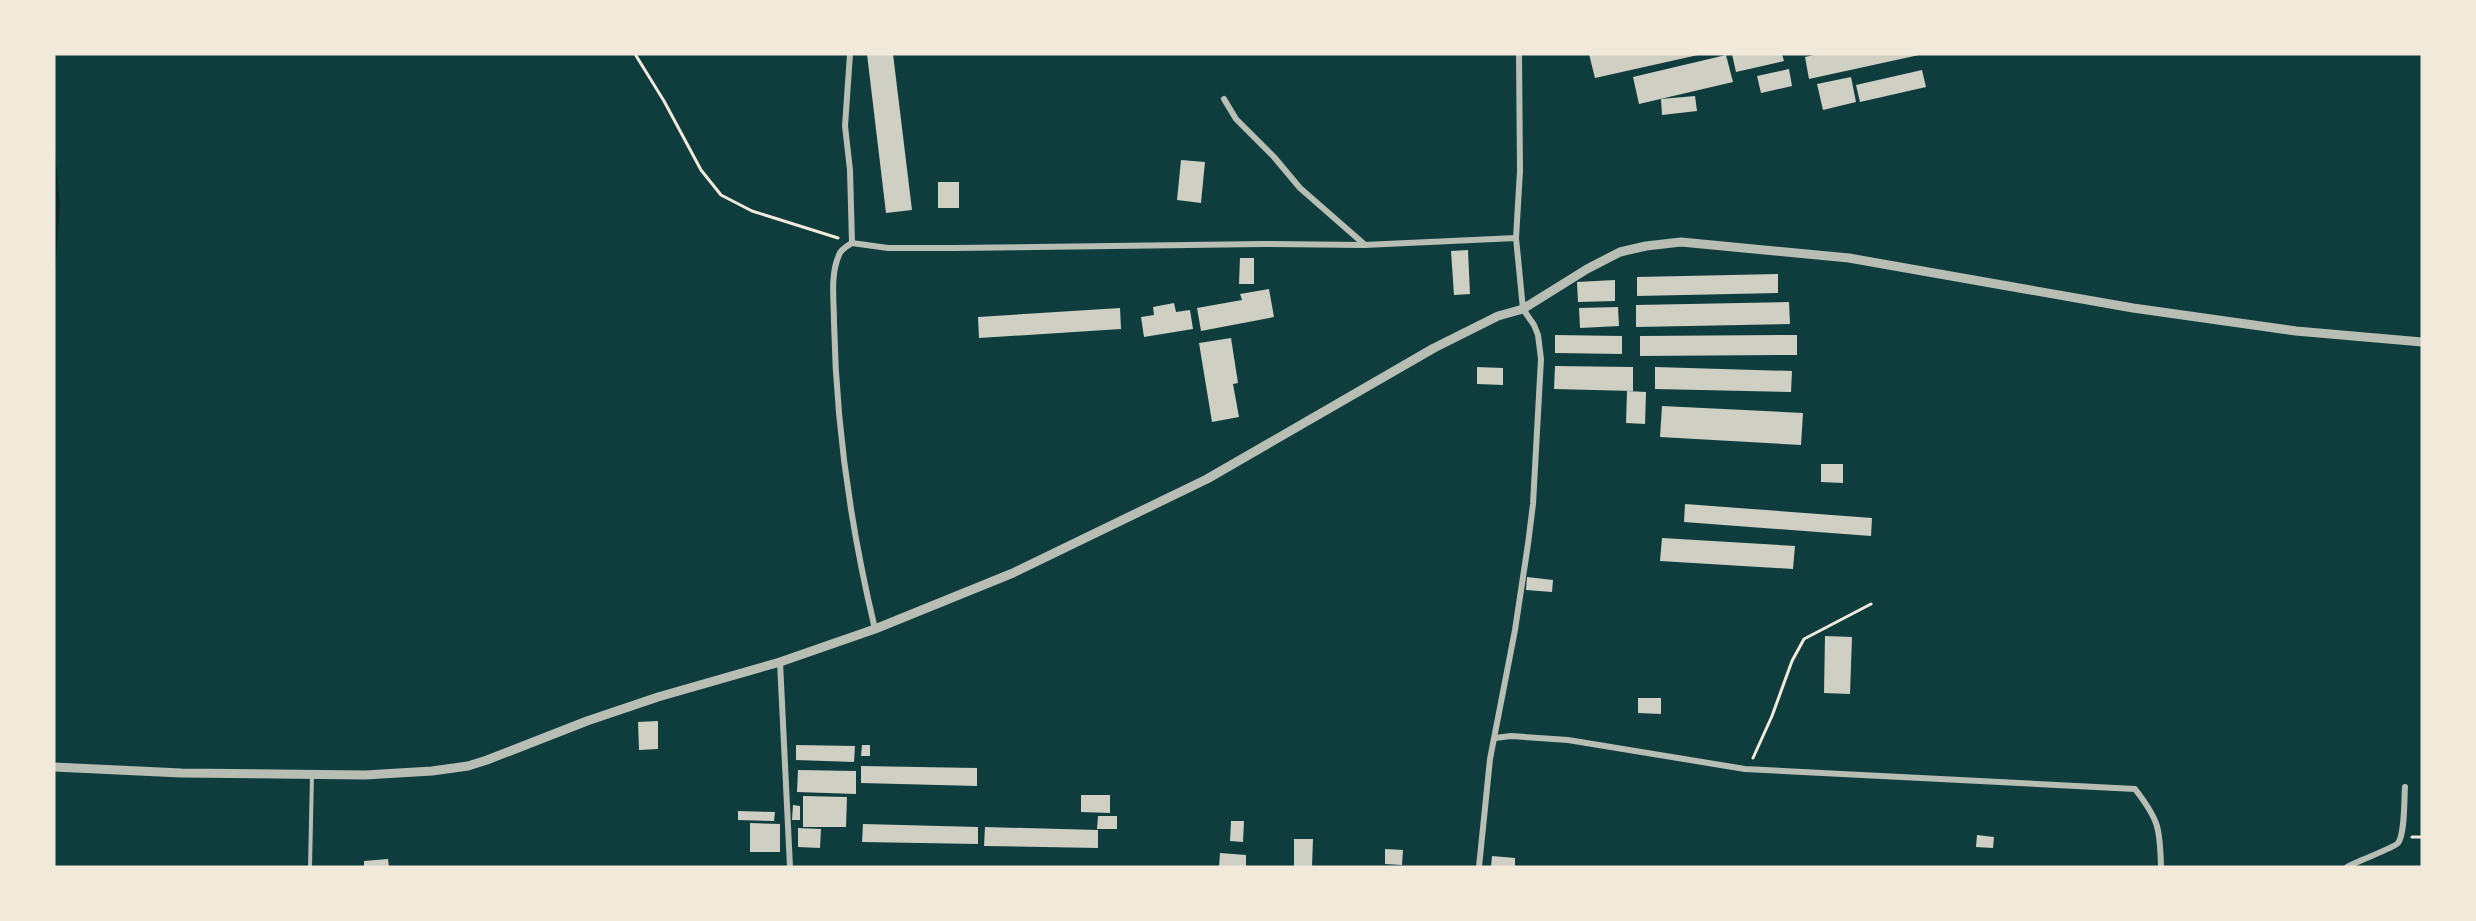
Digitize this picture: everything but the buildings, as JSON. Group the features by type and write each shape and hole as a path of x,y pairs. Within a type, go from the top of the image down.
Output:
{"street":[{"path":"850,54 845,126 850,170 852,243"},
{"path":"1479,867 1484,801 1522,588 1533,504 1541,359 1538,334 1523,309 1516,238 1520,171 1519,54"},
{"path":"1224,99 1236,119 1274,157 1300,188 1364,245"},
{"path":"875,629 853,522 844,459 835,350 834,270 840,252 852,243 888,248 1264,243 1364,245 1516,238"},
{"path":"54,767 170,772 406,774 468,766 658,697 780,662 875,629 1013,573 1207,479 1434,348 1498,316 1523,309 1587,269 1620,252 1646,246 1681,242 1849,258 2133,308 2296,331 2422,342"},
{"path":"780,662 790,867"},
{"path":"1495,738 1511,736 1568,740 1745,769 2135,789 2153,812 2157,822 2161,867"},
{"path":"2347,867 2397,844 2401,837 2405,787"}],"lane":[{"path":"310,867 312,774"}],"path":[{"path":"635,54 702,170 721,195 752,212 852,243"},
{"path":"1745,769 1752,762 1792,661 1804,639 1871,604"}],"water":[{"path":"54,139 60,206 54,286"}]}
